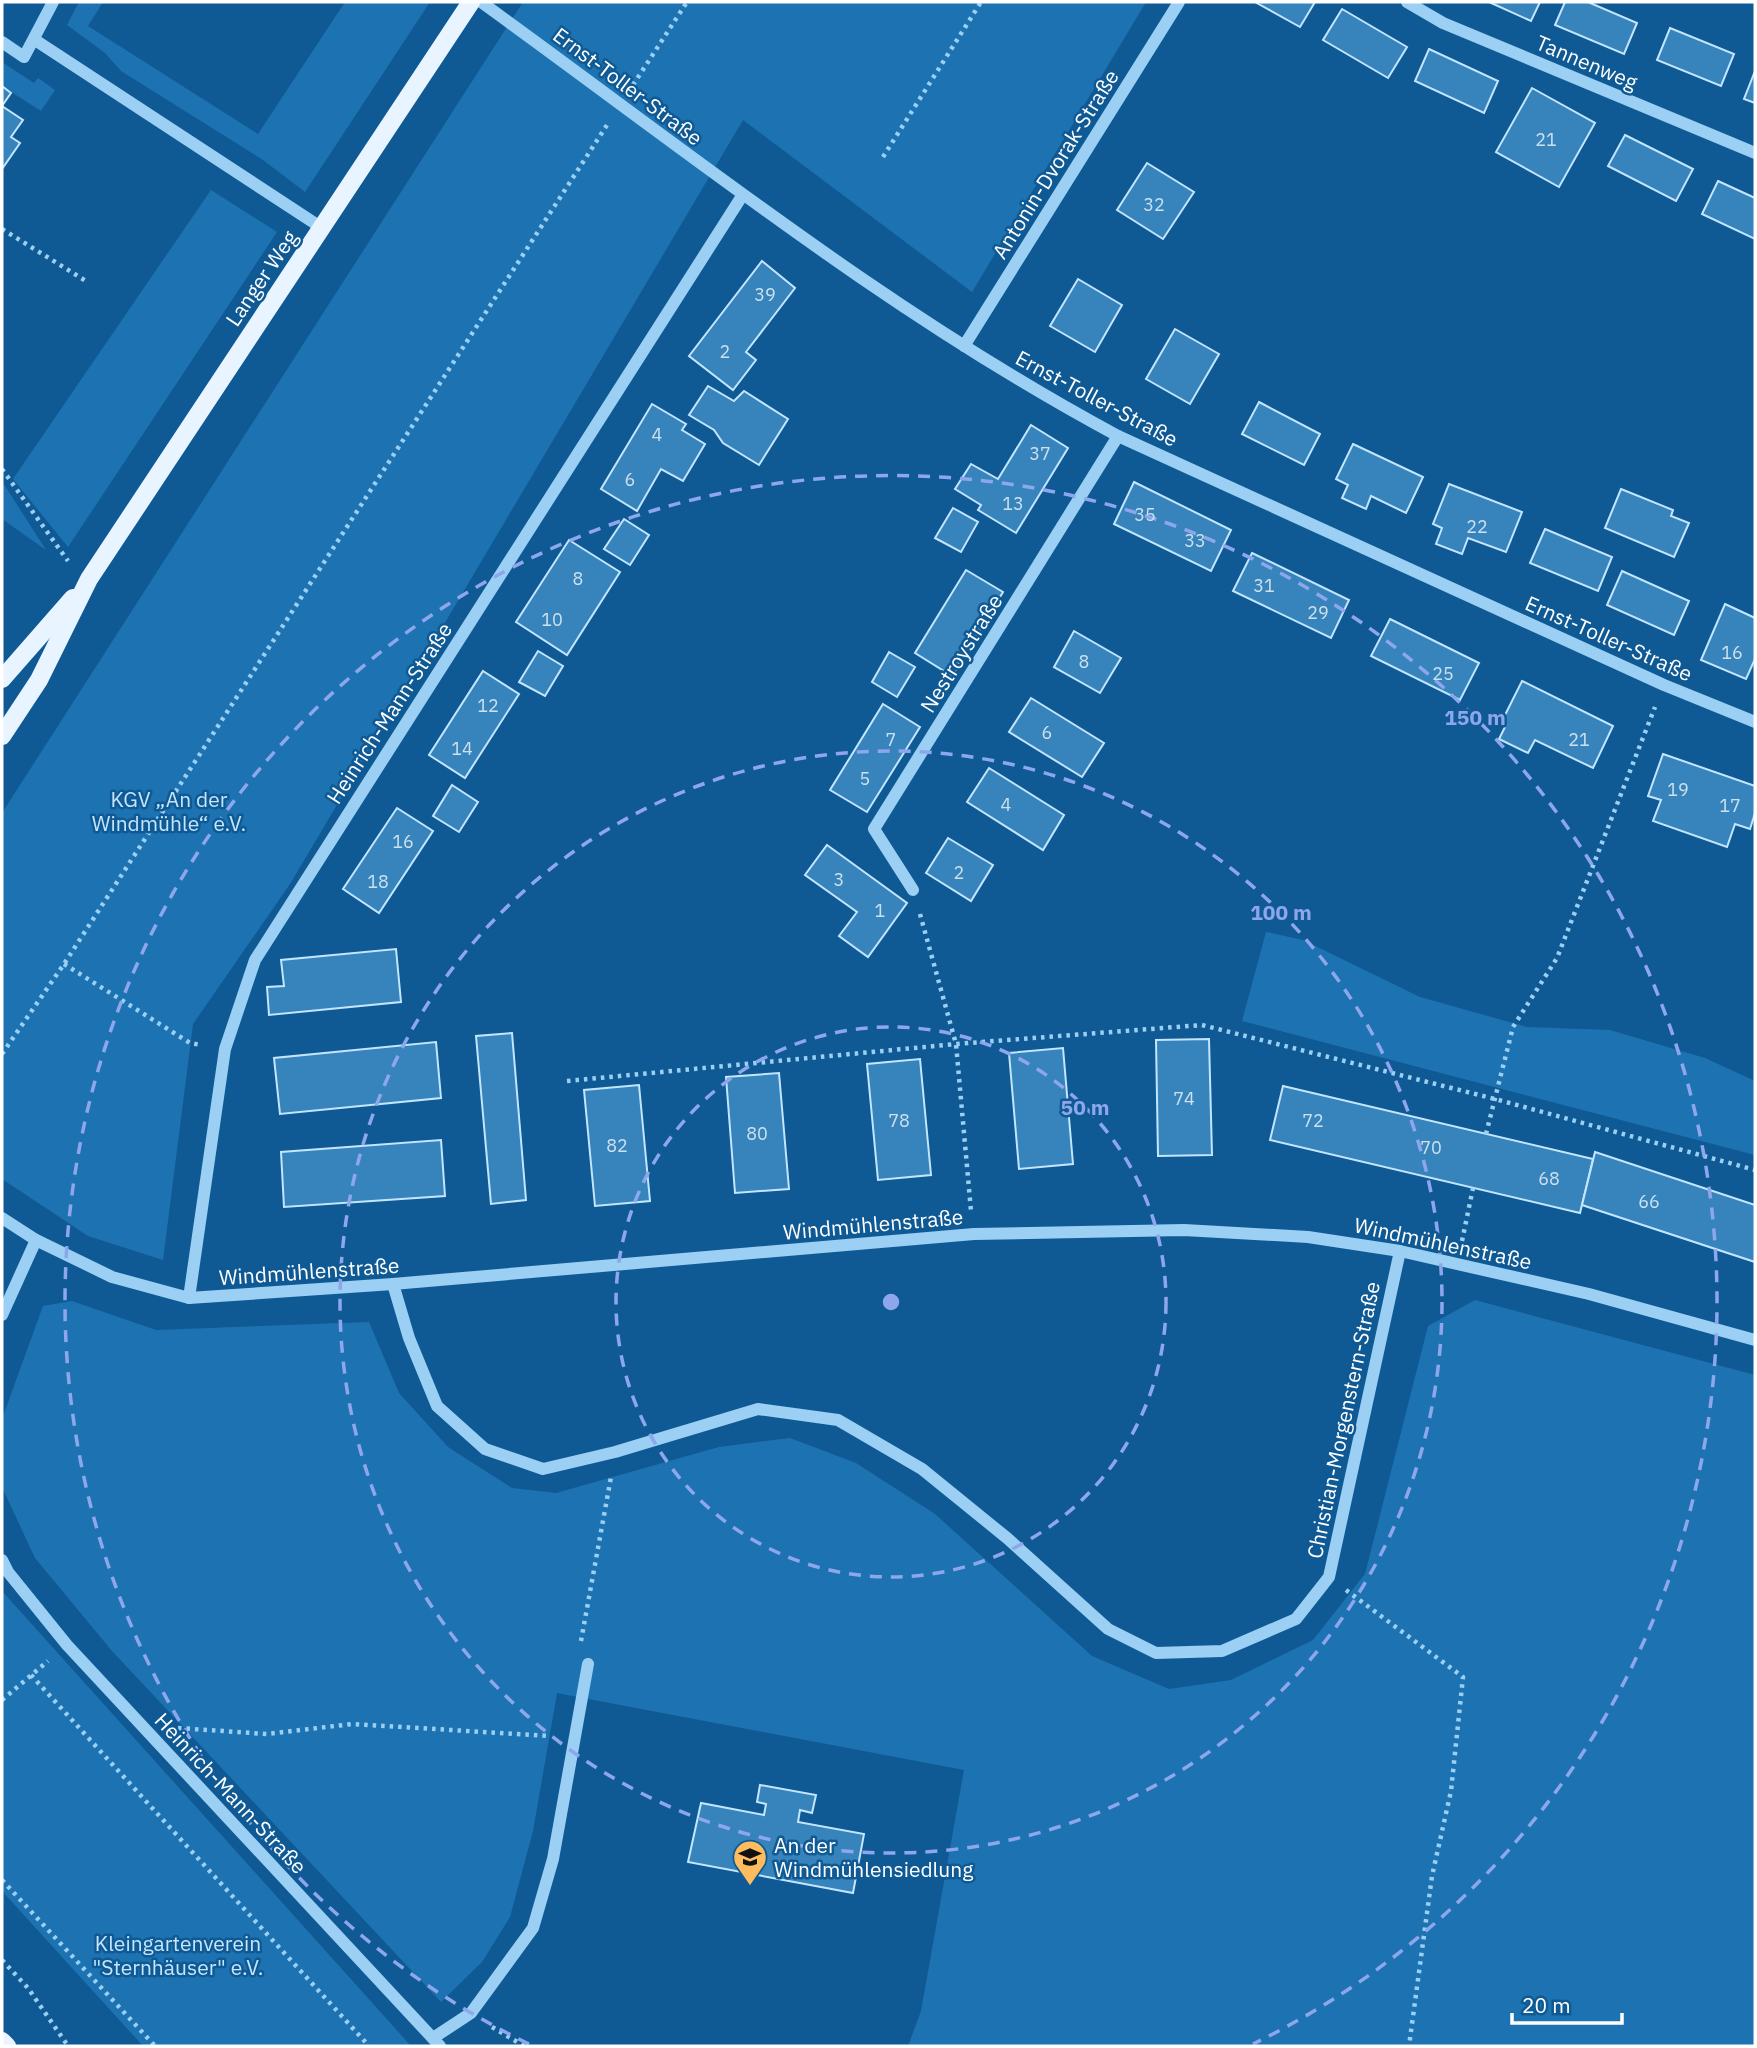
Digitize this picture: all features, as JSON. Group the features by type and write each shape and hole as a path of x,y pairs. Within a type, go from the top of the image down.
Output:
{"main road":[{"name":"Langer Weg","path":"2,736 39,680 89,579 471,2"},
{"name":"Langer Weg","path":"2,679 89,579"},
{"path":"2,2041 7,2046"}],"street":[{"path":"2,42 24,57 53,2"},
{"name":"Ernst-Toller-Straße","path":"481,2 843,268 1038,393 1118,436 1664,685 1755,722"},
{"name":"Antonin-Dvorak-Straße","path":"964,346 1179,2"},
{"name":"Tannenweg","path":"1407,2 1443,23 1755,153"},
{"path":"35,40 322,228"},
{"name":"Heinrich-Mann-Straße","path":"189,1298 225,1049 255,960 742,196"},
{"name":"Nestroystraße","path":"913,890 874,829 1118,436"},
{"name":"Windmühlenstraße","path":"2,1218 36,1240 111,1277 189,1298 393,1284 974,1234 1184,1230 1308,1237 1400,1251 1589,1294 1755,1340"},
{"path":"2,1315 36,1240"},
{"name":"Christian-Morgenstern-Straße","path":"393,1284 409,1338 438,1406 485,1449 543,1469 615,1452 758,1409 838,1420 922,1469 1007,1538 1108,1629 1156,1653 1222,1651 1296,1619 1329,1577 1400,1251"},
{"name":"Heinrich-Mann-Straße","path":"2,1560 8,1572 68,1645 437,2042"},
{"path":"437,2042 471,2013 533,1928 553,1858 588,1664"}],"path":[{"path":"2,1054 64,964 687,2"},
{"path":"883,157 981,2"},
{"path":"2,229 86,281"},
{"path":"2,470 70,564"},
{"path":"1486,1134 1513,1027 1557,958 1664,685"},
{"path":"913,890 942,986 956,1044 974,1234"},
{"path":"64,964 190,1043"},
{"path":"566,1081 956,1044 1202,1025 1495,1099 1755,1170"},
{"path":"1457,1265 1473,1188"},
{"path":"588,1664 578,1656 615,1452"},
{"path":"1329,1577 1463,1676 1451,1791 1432,1876 1409,2046"},
{"path":"2,1700 68,1645"},
{"path":"31,1675 369,2046"},
{"path":"135,1718 183,1729 267,1734 352,1724 514,1736 575,1737"},
{"path":"2,1880 155,2046"},
{"path":"2,1960 28,1988 68,2046"},
{"path":"471,2013 524,2046"}],"green space":[{"path":"79,2 103,2 88,26 258,134 345,2 430,2 305,192 263,160 121,71 105,53 67,25"},
{"name":"KGV „An der Windmühle“ e.V.","path":"523,2 1146,2 972,292 743,120 290,884 193,1024 163,1260 88,1236 2,1179 2,813"},
{"path":"2,62 34,83 38,78 55,90 41,111 2,86"},
{"path":"211,190 277,232 68,547 13,479"},
{"path":"2,484 5,486 46,550 2,519"},
{"path":"1266,932 1303,940 1420,997 1527,1027 1610,1030 1705,1058 1755,1081 1755,1155 1242,1021"},
{"path":"1475,1300 1755,1375 1755,2046 908,2046 921,2011 964,1770 557,1693 533,1831 510,1917 482,1962 441,2002 112,1651 35,1558 2,1487 2,1419 43,1306 72,1301 156,1330 369,1322 399,1393 448,1447 512,1488 556,1493 719,1447 790,1438 856,1463 935,1514 1092,1656 1169,1689 1231,1680 1313,1640 1365,1574 1428,1326"},
{"name":"Kleingartenverein \"Sternhäuser\" e.V.","path":"2,1591 411,2046 143,2046 2,1891"}],"building":[{"path":"1255,2 1315,2 1300,27"},
{"path":"1489,2 1540,2 1531,21"},
{"path":"1565,2 1588,2 1637,23 1624,54 1555,25"},
{"path":"1342,9 1407,47 1388,78 1323,40"},
{"path":"1670,28 1734,54 1721,86 1657,60"},
{"path":"1429,49 1498,81 1484,113 1415,81"},
{"path":"1755,71 1755,103 1744,99"},
{"path":"2,86 11,93 2,106"},
{"path":"1532,88 1595,123 1559,187 1496,152"},
{"path":"2,106 23,120 11,137 20,143 2,169"},
{"path":"1625,135 1693,169 1676,201 1608,166"},
{"path":"1147,163 1194,192 1163,239 1117,210"},
{"path":"1718,181 1755,198 1755,239 1702,214"},
{"path":"762,261 795,288 746,352 756,360 733,390 689,356"},
{"path":"1078,279 1122,305 1095,352 1050,326"},
{"path":"1175,329 1219,354 1190,404 1146,379"},
{"path":"708,386 734,401 744,391 788,419 759,465 723,443 714,430 689,415"},
{"path":"1259,402 1320,434 1304,465 1242,434"},
{"path":"652,404 686,424 682,430 705,444 683,481 661,469 637,511 601,489"},
{"path":"1031,425 1068,448 1016,533 978,510 981,505 955,489 971,464 998,479"},
{"path":"1353,444 1423,477 1406,513 1371,496 1366,509 1342,498 1348,485 1336,479"},
{"path":"1134,482 1231,530 1211,571 1114,524"},
{"path":"1449,484 1522,512 1506,552 1468,538 1462,554 1436,544 1442,528 1433,524"},
{"path":"1621,489 1673,510 1671,516 1689,523 1674,557 1605,528"},
{"path":"953,508 978,522 961,552 935,538"},
{"path":"624,519 649,535 630,565 604,549"},
{"path":"1545,529 1612,557 1598,591 1530,563"},
{"path":"569,540 620,572 567,655 516,622"},
{"path":"1252,553 1349,600 1331,638 1233,591"},
{"path":"966,570 1003,592 952,676 915,653"},
{"path":"1622,571 1689,601 1674,635 1607,605"},
{"path":"1725,604 1755,618 1755,659 1746,679 1701,660"},
{"path":"1390,619 1479,663 1460,700 1371,656"},
{"path":"1074,631 1121,658 1100,693 1054,667"},
{"path":"538,651 563,666 545,696 519,682"},
{"path":"889,652 915,667 897,697 872,682"},
{"path":"483,671 519,694 465,778 429,755"},
{"path":"1522,681 1613,726 1593,768 1535,740 1528,753 1499,739 1506,725 1501,723"},
{"path":"1031,698 1104,743 1082,777 1009,732"},
{"path":"883,704 920,727 867,812 830,790"},
{"path":"1663,754 1755,786 1755,813 1750,829 1735,824 1727,847 1653,821 1661,800 1648,796"},
{"path":"989,768 1064,815 1043,850 967,802"},
{"path":"452,785 478,802 459,832 433,816"},
{"path":"397,808 433,831 379,913 343,889"},
{"path":"948,838 993,865 971,901 926,873"},
{"path":"827,845 907,903 868,957 839,936 857,912 805,875"},
{"path":"396,949 401,1002 269,1015 267,987 284,986 281,960"},
{"path":"512,1033 526,1200 491,1204 476,1036"},
{"path":"1209,1039 1212,1155 1158,1156 1156,1040"},
{"path":"436,1042 441,1098 280,1114 274,1058"},
{"path":"1063,1048 1073,1164 1019,1169 1009,1053"},
{"path":"920,1059 931,1175 878,1180 867,1064"},
{"path":"779,1073 789,1189 735,1193 726,1077"},
{"path":"639,1085 650,1201 595,1206 584,1090"},
{"path":"1283,1086 1593,1159 1580,1213 1270,1140"},
{"path":"441,1140 445,1196 284,1207 281,1152"},
{"path":"1595,1152 1755,1205 1755,1262 1582,1205"},
{"path":"760,1785 816,1795 812,1813 800,1810 798,1822 864,1834 853,1893 688,1862 701,1803 764,1815 766,1804 757,1802"}],"place":[{"name":"An der Windmühlensiedlung","path":"750,1887"}]}
